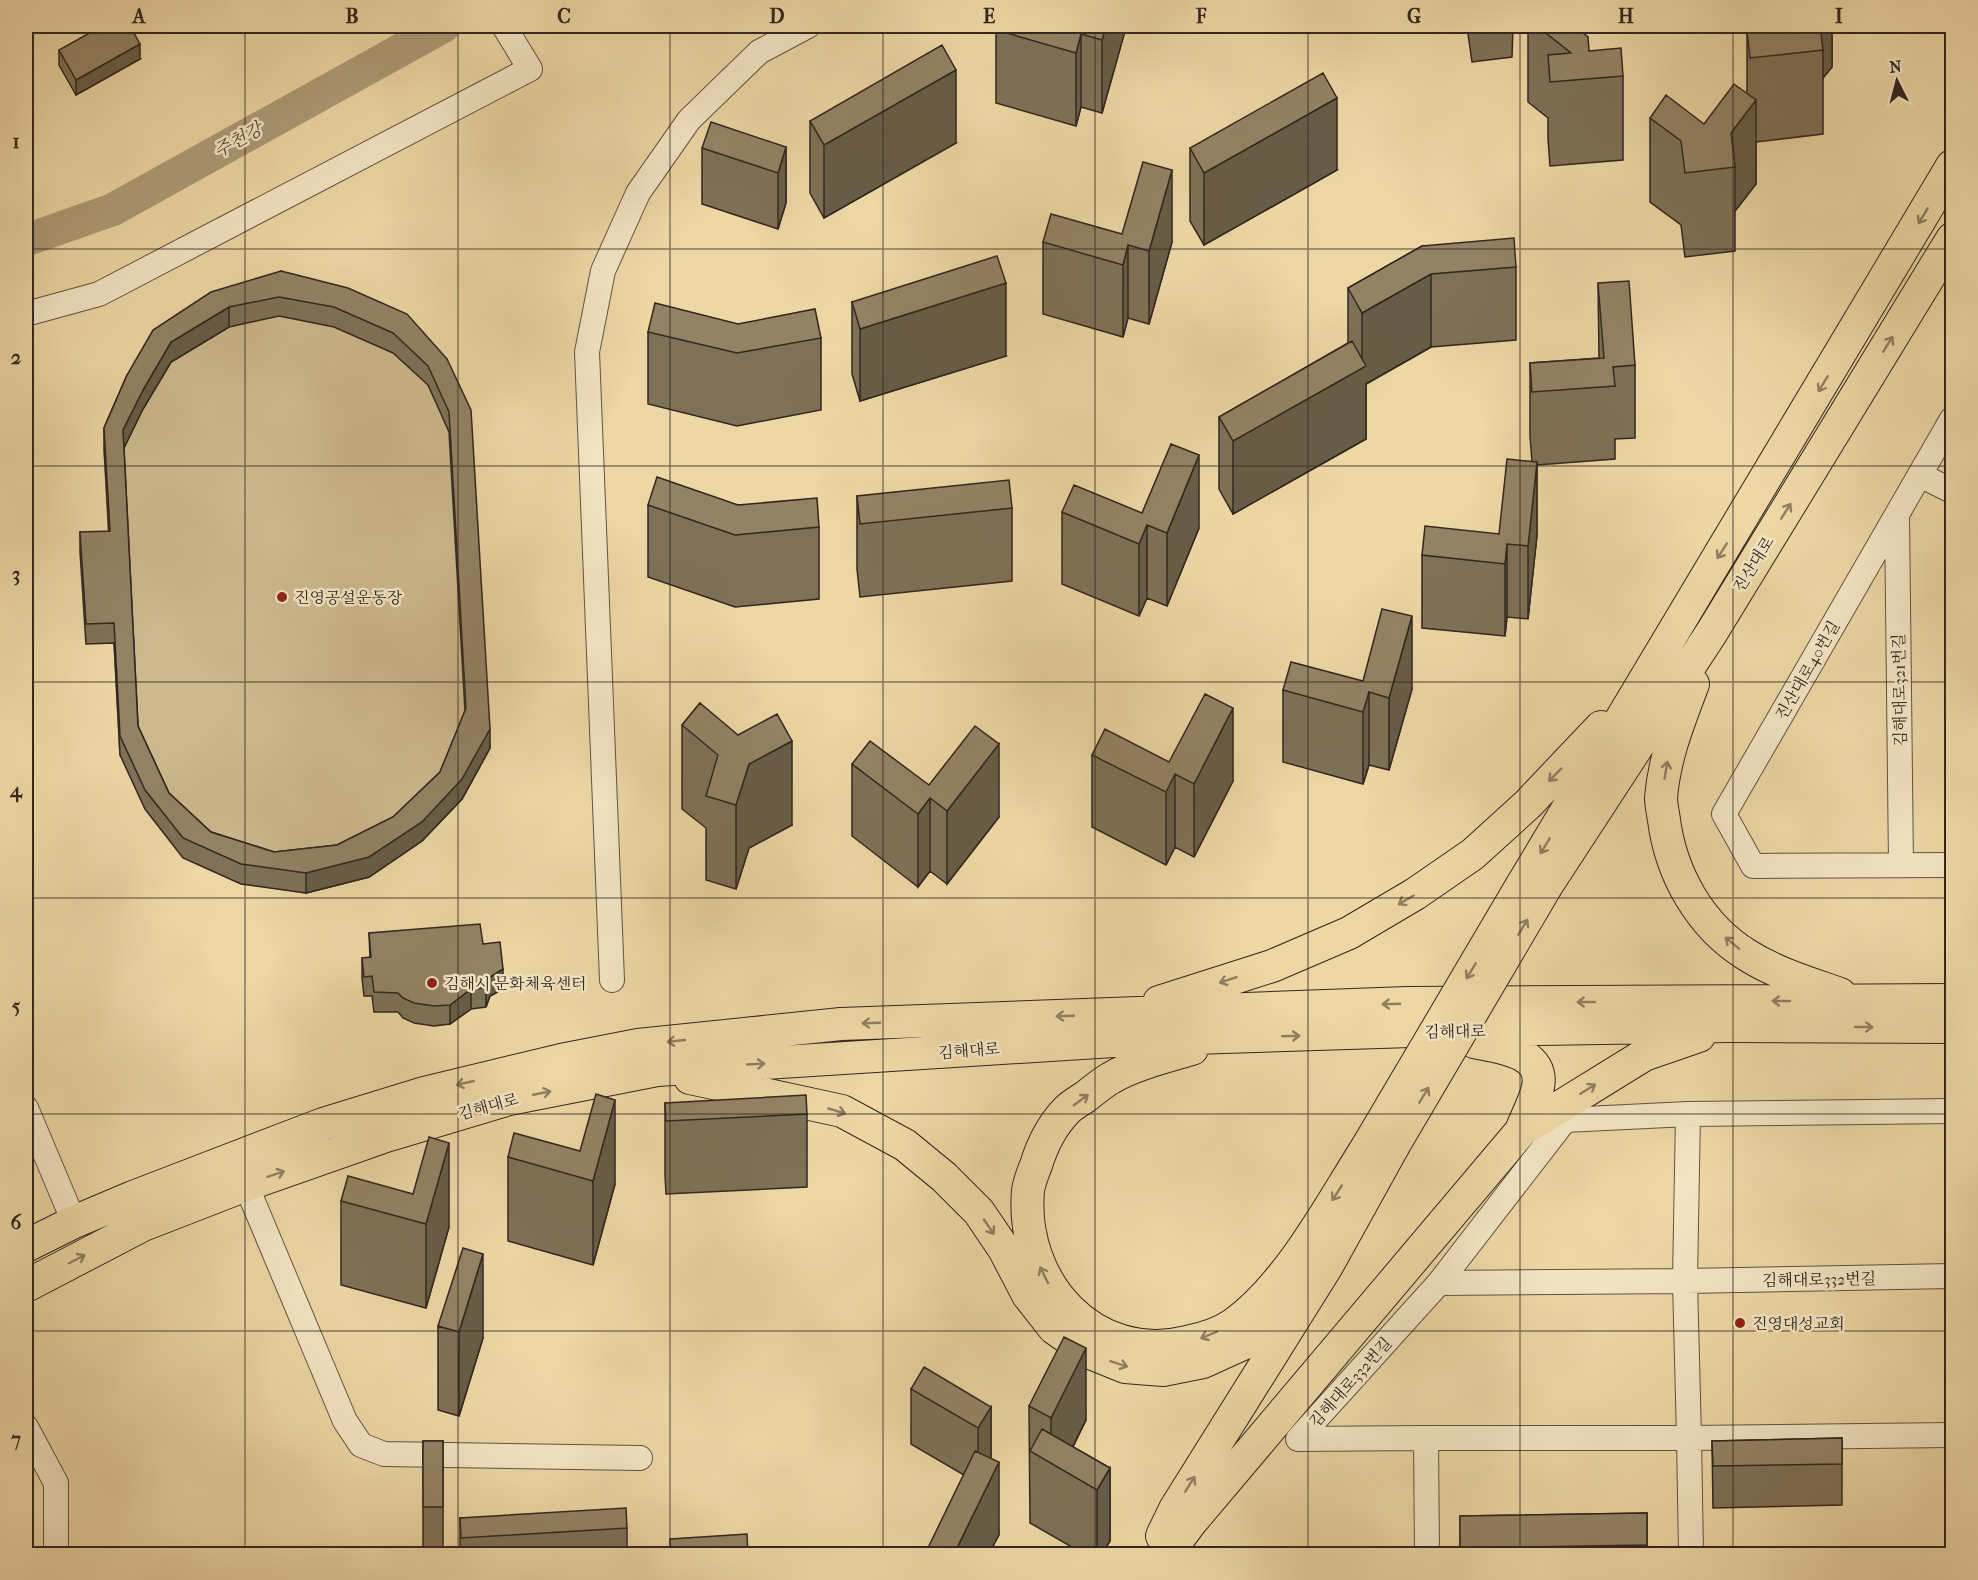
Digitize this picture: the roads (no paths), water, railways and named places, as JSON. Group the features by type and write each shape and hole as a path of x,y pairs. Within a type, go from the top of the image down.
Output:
{"main road":[{"name":"진산대로","path":"1638,687 1953,166"},
{"name":"진산대로","path":"1535,885 1712,632 1953,239"},
{"path":"1712,632 1669,750 1661,799 1666,839 1681,882 1710,926 1747,955 1784,973 1860,1002"},
{"path":"1233,1038 1167,1056 1112,1077 1066,1111 1043,1144 1028,1189 1028,1224 1034,1253 1047,1283 1073,1313 1101,1334 1135,1345 1169,1347 1202,1339 1232,1325 1262,1299 1289,1269 1382,1144 1535,885 1638,687"},
{"path":"1124,1013 1272,966 1348,933 1415,894 1473,854 1512,818 1638,687"},
{"name":"김해대로","path":"28,1243 74,1222 334,1121 424,1093 638,1045 841,1024 1407,1003 1953,1000"},
{"path":"1167,1554 1191,1522 1521,1131 1644,1055 1729,1026"},
{"name":"김해대로","path":"26,1286 142,1225 246,1185 386,1136 509,1099 657,1070 1129,1040 1411,1031 1729,1026 1953,1027"},
{"path":"1411,1031 1508,1048 1527,1057 1537,1070 1539,1086 1521,1131"},
{"path":"657,1070 842,1112 905,1145 979,1212 1004,1249 1028,1295 1054,1328 1088,1352 1125,1366 1162,1370 1203,1362 1247,1342 1328,1266"},
{"path":"1153,1554 1175,1509 1328,1266 1382,1144"}],"street":[{"path":"26,314 99,294 530,69 504,26"},
{"path":"612,980 586,352 603,271 638,193 689,120 759,51 808,26"},
{"name":"진산대로40번길","path":"1901,866 1753,866 1724,814 1953,419"},
{"path":"1920,475 1953,491"},
{"name":"김해대로321번길","path":"1897,515 1901,866"},
{"path":"1901,866 1953,865"},
{"path":"26,1108 74,1222"},
{"name":"김해대로332번길","path":"1953,1111 1688,1114 1565,1120 1439,1283 1298,1439 1953,1435"},
{"path":"1688,1114 1685,1281 1691,1554"},
{"path":"246,1185 345,1421 361,1445 384,1454 640,1458"},
{"name":"김해대로332번길","path":"1439,1283 1953,1276"},
{"path":"26,1428 56,1483 56,1554"},
{"path":"1426,1438 1426,1554"}],"waterway":[{"name":"주천강","path":"26,240 112,210 444,26"}],"place":[{"name":"진영공설운동장","path":"282,597"},
{"name":"김해시 문화체육센터","path":"432,983"},
{"name":"진영대성교회","path":"1740,1323"}]}
